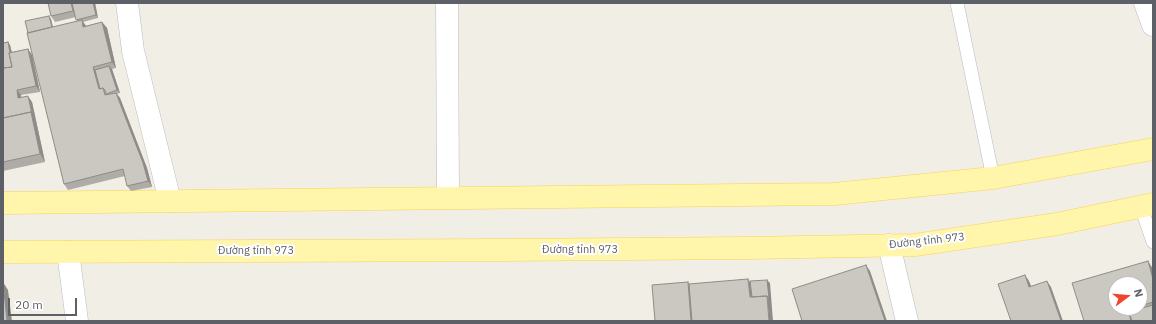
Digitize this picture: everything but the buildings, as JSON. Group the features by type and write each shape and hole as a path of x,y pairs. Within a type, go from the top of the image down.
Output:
{"main road":[{"path":"3,203 834,194 993,178 1153,149"},
{"name":"Đường tỉnh 973","path":"3,252 518,250 915,245 1057,224 1147,205"}],"street":[{"path":"127,3 133,51 170,201"},
{"path":"447,3 448,198"},
{"path":"1145,3 1153,25"},
{"path":"890,245 907,321"},
{"path":"68,252 77,321"}],"lane":[{"path":"957,3 993,178"},
{"path":"1147,205 1153,242"}]}
